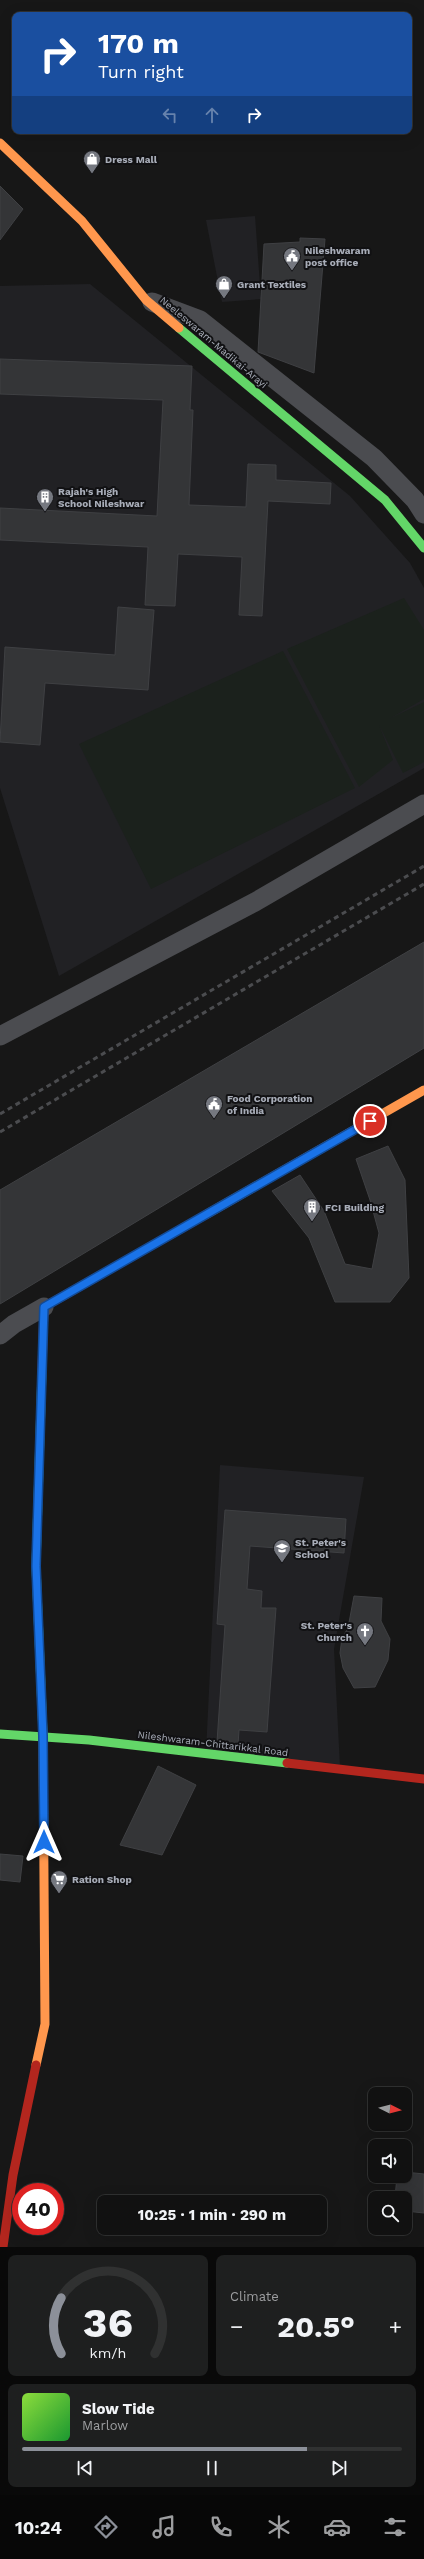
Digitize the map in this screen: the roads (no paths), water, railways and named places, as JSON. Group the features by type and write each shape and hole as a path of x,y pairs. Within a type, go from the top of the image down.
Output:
{"street":[{"name":"Neeleswaram-Madikai-Arayi","path":"0,143 82,221 146,300 385,500 424,548"},
{"path":"146,300 200,320 374,458 415,500 424,514"},
{"path":"0,1036 255,902 424,804"},
{"path":"0,1336 14,1324 424,1090"},
{"path":"3,2239 13,2175 45,2024 43,1736 36,1566 44,1307"},
{"name":"Nileshwaram-Chittarikkal Road","path":"0,1734 43,1736 424,1778"}],"railway":[{"path":"0,1114 424,866"},
{"path":"0,1132 424,884"}],"place":[{"name":"Dress Mall","path":"92,174"},
{"name":"Nileshwaram post office","path":"292,271"},
{"name":"Grant Textiles","path":"224,299"},
{"name":"Rajah's High School Nileshwar","path":"45,512"},
{"name":"Food Corporation of India","path":"214,1119"},
{"name":"FCI Building","path":"312,1222"},
{"name":"St. Peter's School","path":"282,1563"},
{"name":"St. Peter's Church","path":"365,1646"},
{"name":"Ration Shop","path":"59,1894"}]}
